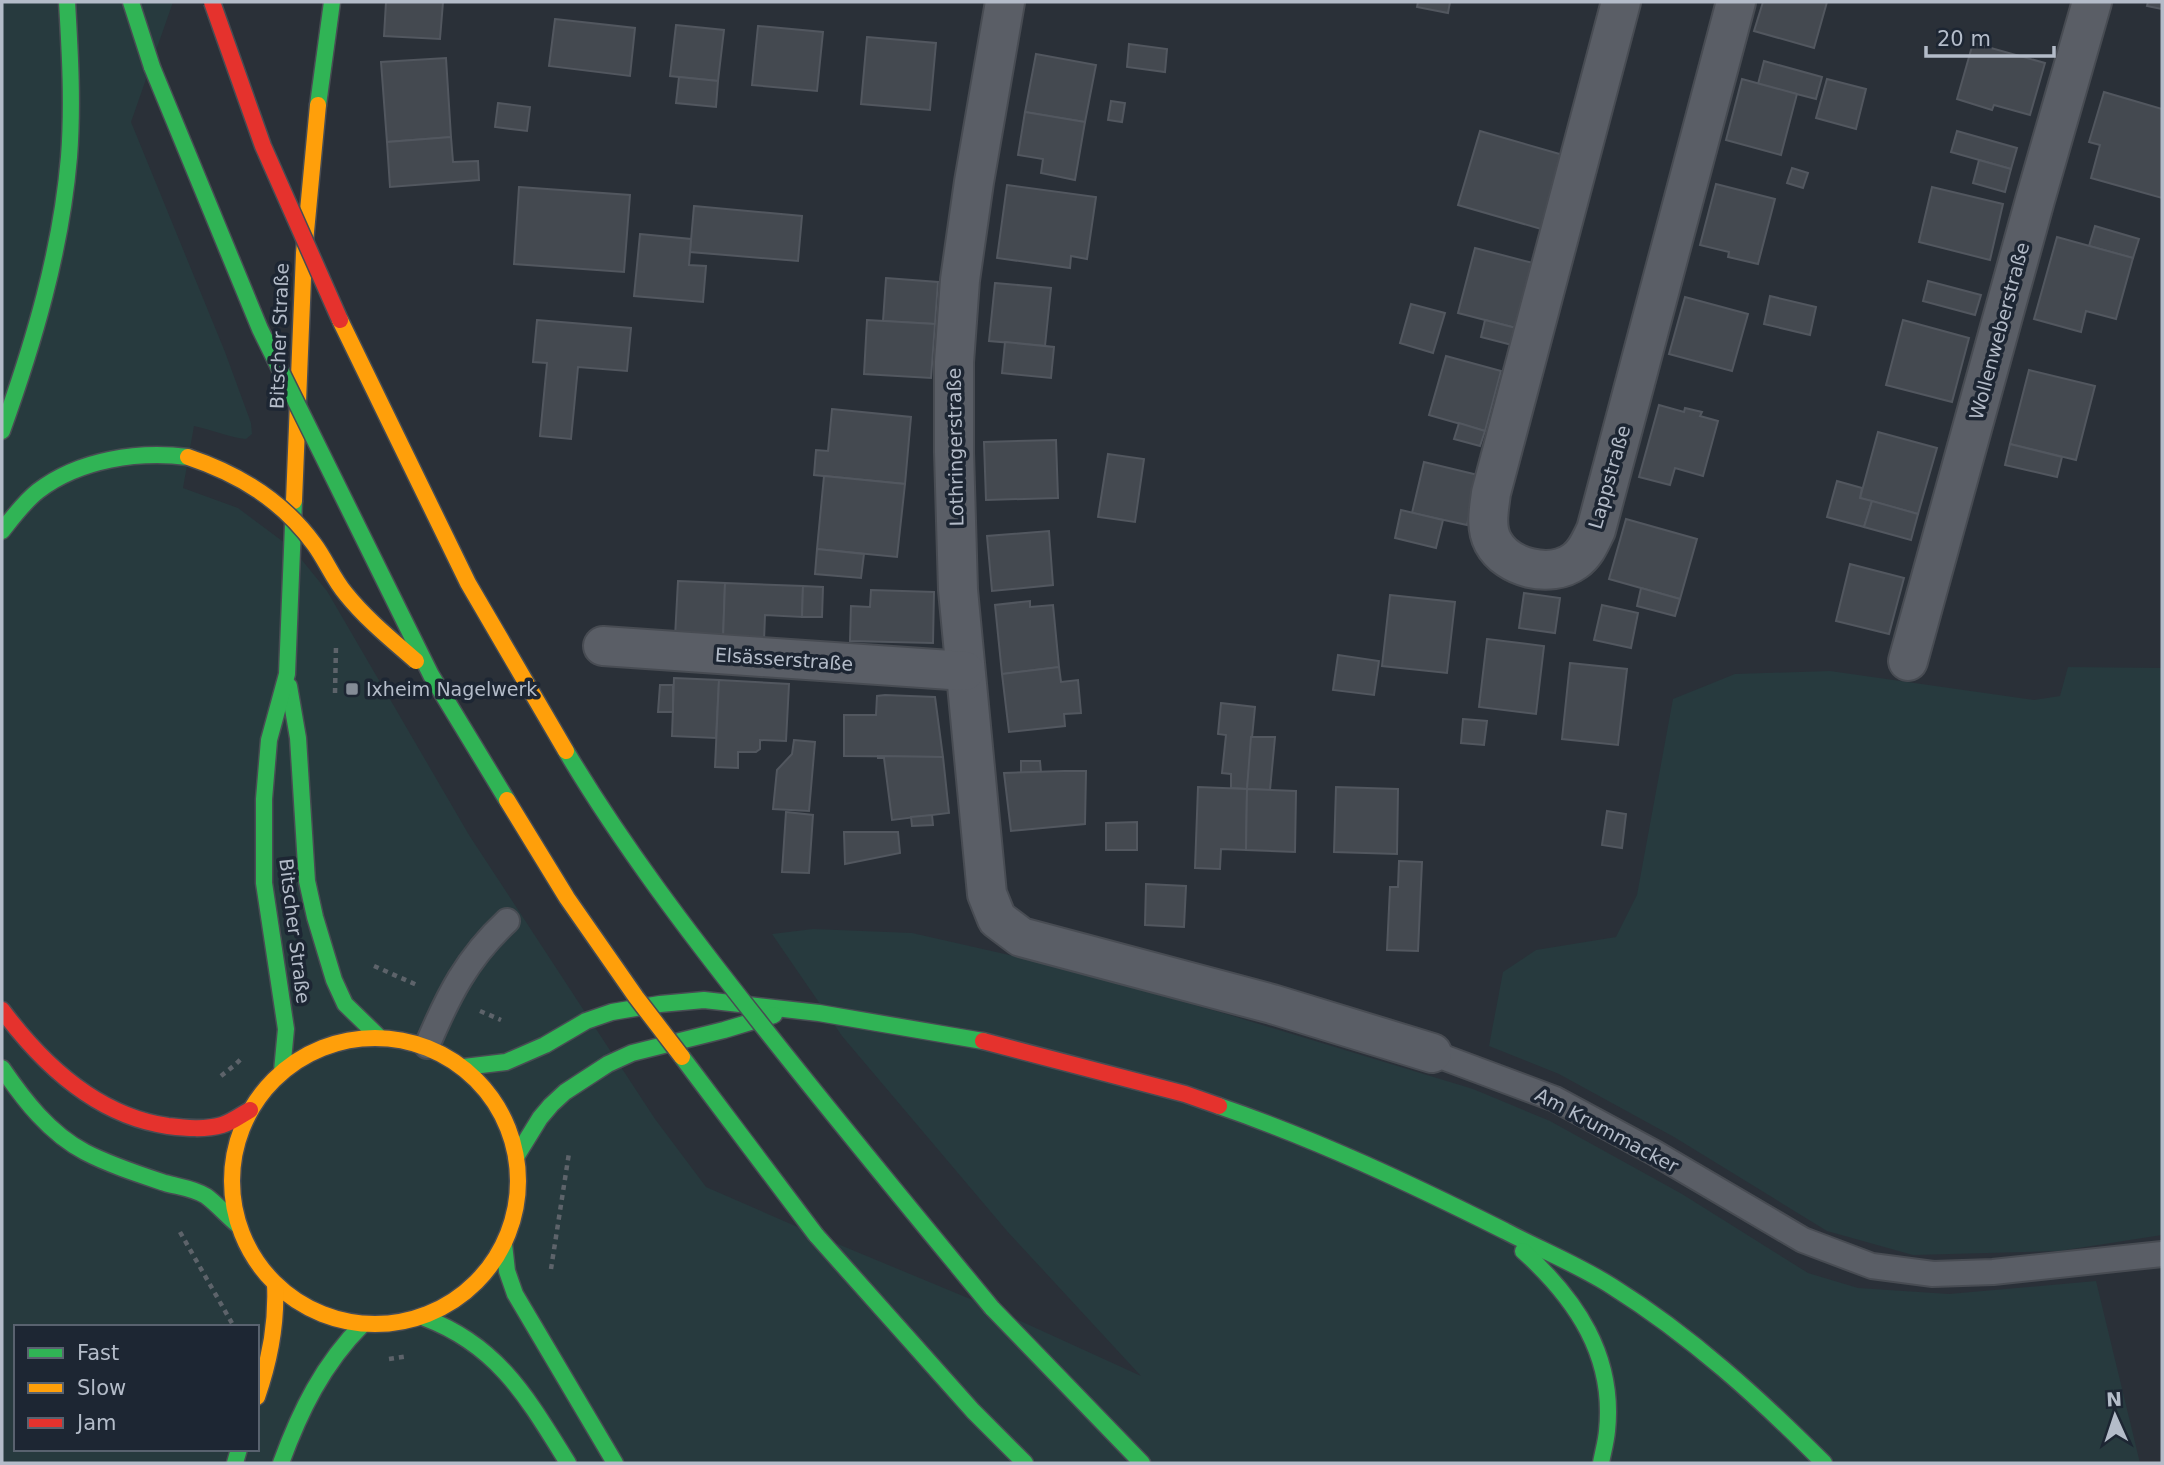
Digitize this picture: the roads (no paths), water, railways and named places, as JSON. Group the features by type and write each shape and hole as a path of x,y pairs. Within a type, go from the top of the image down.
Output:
{"main road":[{"path":"2,431 41,315 65,191 69,156 71,80 67,2"},
{"path":"131,2 152,67 260,329 431,675 567,898 636,997 816,1235 973,1411 1026,1463"},
{"path":"212,2 264,146 351,346 468,583 584,781 685,928 841,1126 992,1308 1142,1463"},
{"name":"Bitscher Straße","path":"282,1070 286,1029 264,883 264,799 269,740 286,674 294,535 303,260 313,141 332,2"},
{"path":"2,531 16,512 40,490 72,473 103,462 137,455 163,454 188,457 216,466 243,478 279,503 315,545 340,587 376,626 431,675"},
{"name":"Bitscher Straße","path":"286,674 298,738 307,881 321,940 345,1004 380,1038"},
{"path":"464,1067 506,1062 586,1021 612,1012 704,1000 874,1020 1006,1045 1172,1090 1265,1122 1342,1153 1611,1285 1653,1314 1741,1383 1824,1463"},
{"path":"2,1010 27,1044 44,1061 85,1094 114,1110 149,1123 191,1128 219,1126 250,1110"},
{"path":"516,1157 540,1118 560,1097 597,1071 632,1053 789,1011"},
{"path":"425,1318 487,1270 504,1244 515,1214 518,1184 516,1157 509,1129 498,1106 480,1082 464,1067 427,1046 380,1038 326,1046 303,1056 282,1070 263,1088 238,1136 232,1164 232,1194 238,1225 250,1252 275,1284 320,1316 363,1324 393,1324 425,1318 457,1331 480,1348 519,1388 568,1463"},
{"path":"2,1068 26,1102 60,1135 83,1151 117,1167 205,1196 238,1225"},
{"path":"1473,1215 1503,1235 1555,1283 1576,1310 1596,1344 1605,1374 1609,1402 1608,1429 1601,1463"},
{"path":"504,1244 507,1270 515,1294 615,1463"},
{"path":"259,1392 267,1370 276,1324 275,1284"},
{"path":"281,1463 290,1436 318,1379 335,1353 363,1324"}],"street":[{"name":"Lothringerstraße","path":"987,894 957,576 954,362 960,280 1005,2"},
{"name":"Lappstraße","path":"1621,2 1491,493 1488,522 1493,542 1508,559 1529,569 1551,569 1573,563 1586,551 1596,530 1736,2"},
{"name":"Wollenweberstraße","path":"1908,661 2092,2"},
{"name":"Elsässerstraße","path":"603,646 965,671"},
{"name":"Am Krummacker","path":"987,894 997,919 1021,937 1272,1004 1432,1053"}],"lane":[{"path":"427,1046 448,997 480,948 507,921"},
{"name":"Am Krummacker","path":"1432,1053 1555,1099 1655,1153 1803,1240 1872,1266 1945,1274 1993,1272 2162,1254"}],"place":[{"name":"Ixheim Nagelwerk","path":"352,689"}]}
